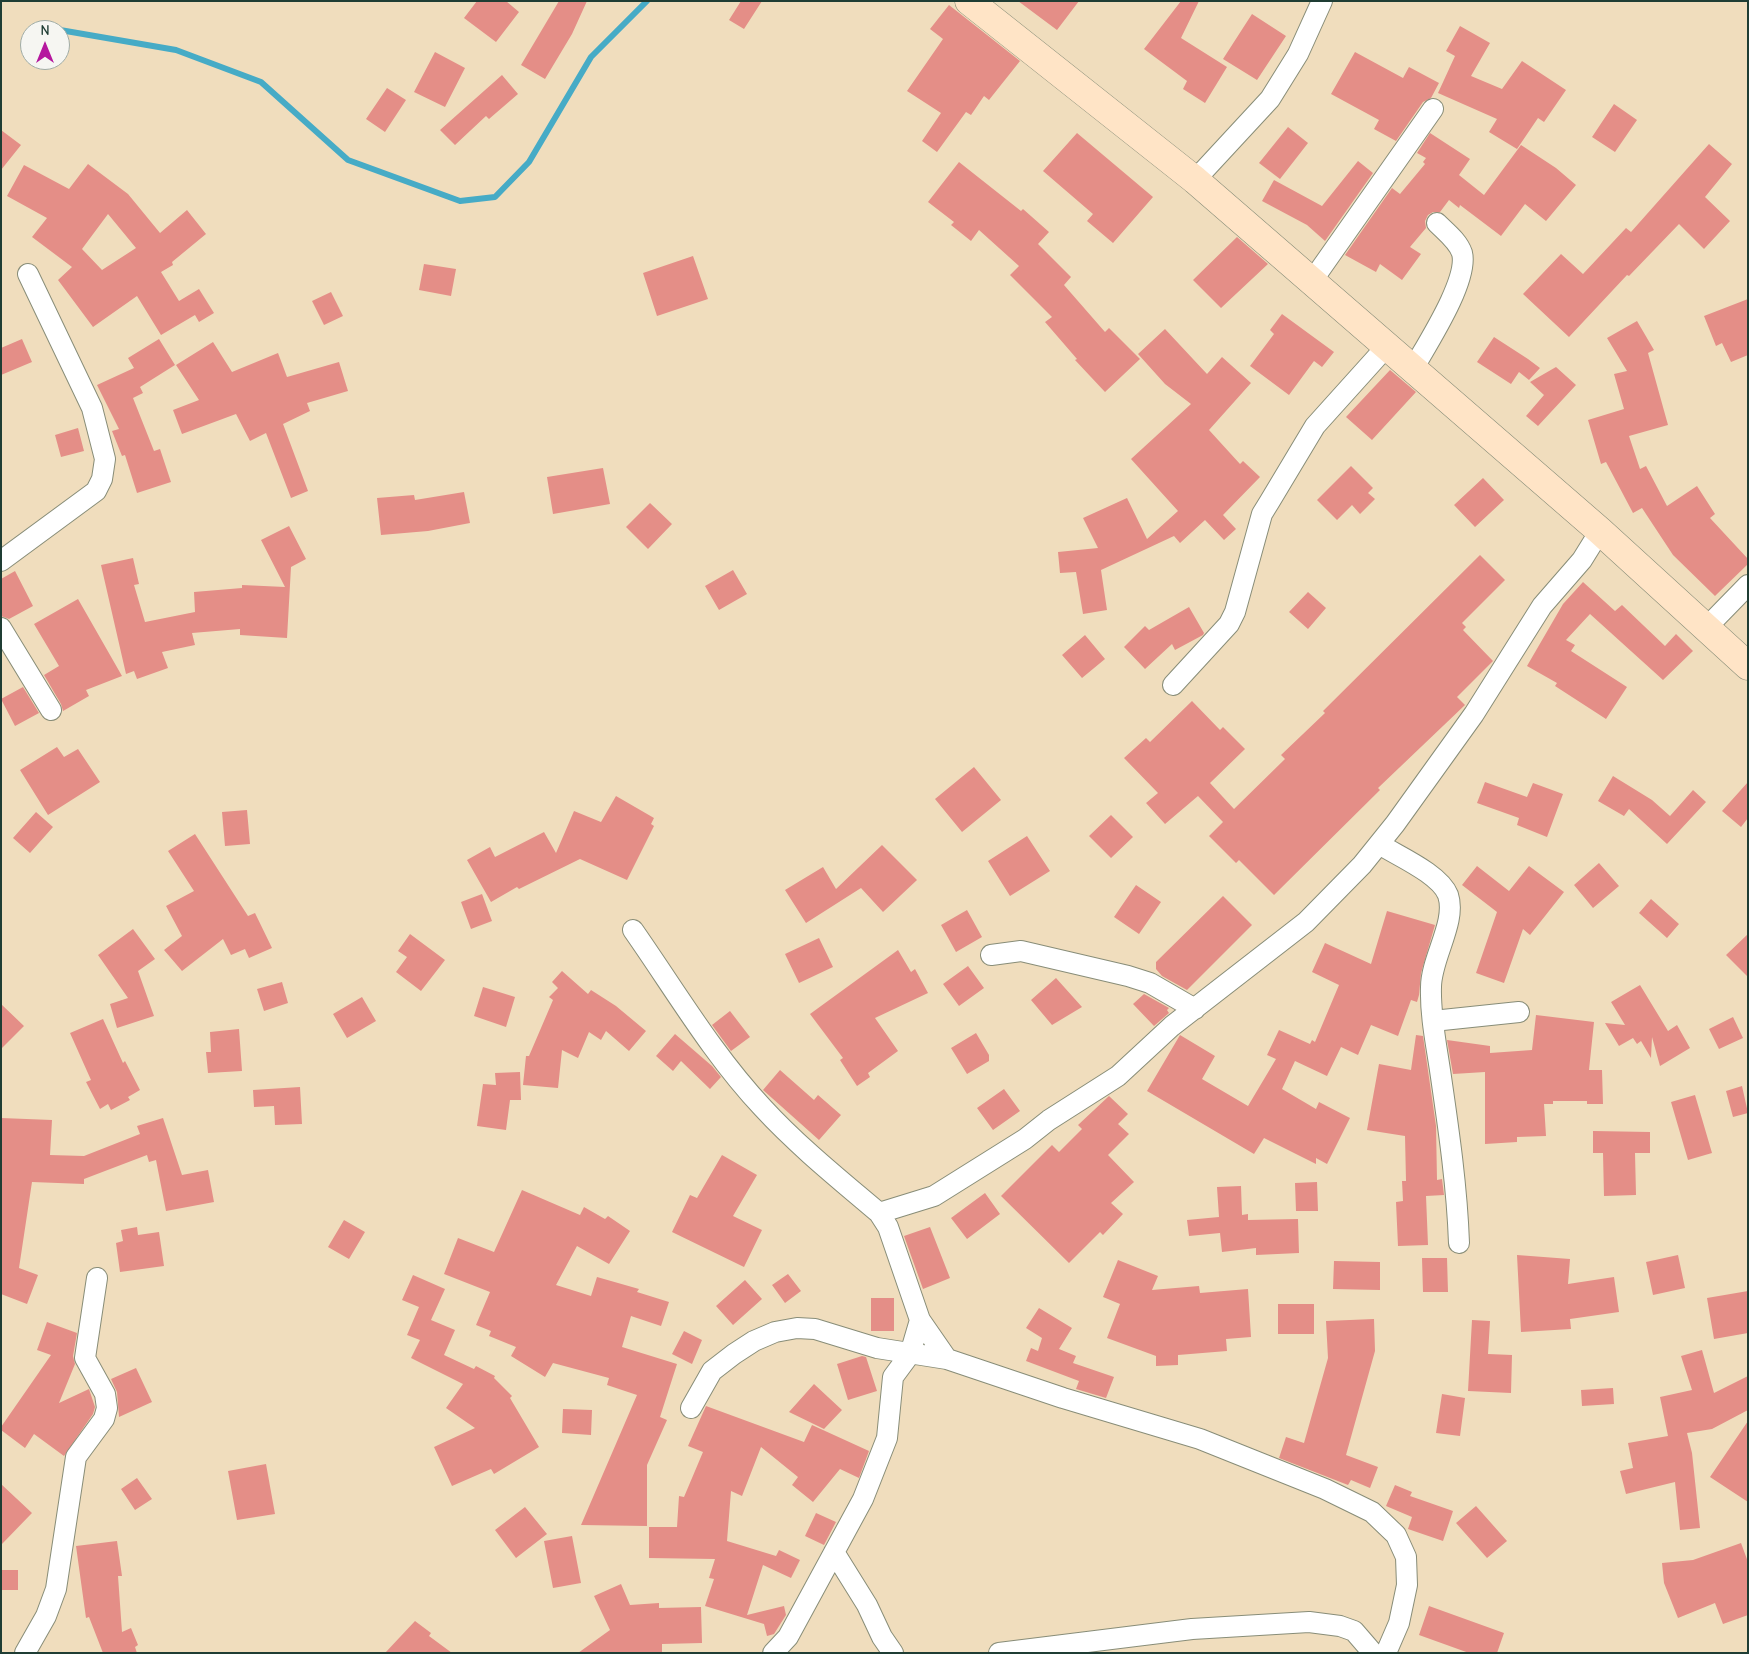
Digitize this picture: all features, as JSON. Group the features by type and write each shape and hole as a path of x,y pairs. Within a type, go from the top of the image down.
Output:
{"main road":[{"path":"969,1 1195,180 1600,531 1748,666"}],"street":[{"path":"1195,180 1270,99 1298,54 1322,1"},
{"path":"1312,281 1433,109"},
{"path":"1413,369 1456,289 1463,262 1458,244 1437,224"},
{"path":"1,561 96,491 102,479 105,459 92,408 28,274"},
{"path":"1173,685 1229,624 1235,612 1262,514 1315,426 1387,346"},
{"path":"878,1213 934,1196 1025,1139 1048,1120 1118,1076 1202,1001 1306,922 1362,865 1379,844 1469,722 1542,606 1582,560 1600,531"},
{"path":"1706,628 1748,585"},
{"path":"1,628 51,710"},
{"path":"1379,844 1432,877 1441,884 1449,898 1449,917 1433,968 1431,986 1433,1021 1458,1193 1459,1243"},
{"path":"633,930 722,1059 762,1108 792,1138 878,1213 888,1227 920,1320 947,1359"},
{"path":"991,955 1021,951 1128,976 1150,983 1195,1009"},
{"path":"1433,1021 1519,1012"},
{"path":"24,1653 46,1616 56,1589 76,1457 104,1419 107,1408 105,1394 85,1358 98,1278"},
{"path":"773,1653 788,1637 863,1499 887,1438 893,1377 910,1354 920,1320"},
{"path":"691,1408 712,1371 754,1341 775,1332 797,1328 815,1330 861,1344 947,1359 1063,1398 1200,1439 1325,1489 1372,1512 1396,1535 1406,1557 1407,1585 1399,1623 1386,1653"},
{"path":"834,1552 867,1605 882,1637 893,1653"},
{"path":"1000,1653 1192,1629 1308,1622 1340,1626 1354,1631 1373,1653"}],"building":[{"path":"477,1 506,1 519,12 496,42 464,18"},
{"path":"559,1 587,1 572,34 545,79 521,65"},
{"path":"741,1 762,1 744,29 729,20"},
{"path":"1018,1 1079,1 1057,30"},
{"path":"1181,1 1199,1 1181,38 1227,67 1205,103 1183,89 1187,81 1144,49"},
{"path":"949,5 1020,61 989,100 984,96 971,115 966,112 937,152 922,141 941,113 907,91 943,39 930,29"},
{"path":"1252,14 1286,36 1257,80 1223,59"},
{"path":"1460,26 1490,43 1471,76 1502,89 1522,61 1566,90 1544,122 1538,118 1517,149 1489,132 1497,119 1438,93 1455,56 1446,51"},
{"path":"435,52 465,68 445,107 414,92"},
{"path":"1355,52 1403,78 1409,67 1439,83 1431,98 1423,102 1396,141 1374,129 1379,120 1331,94"},
{"path":"502,75 518,94 489,119 486,116 455,145 440,130"},
{"path":"387,88 406,100 385,132 366,119"},
{"path":"1614,104 1637,120 1615,152 1592,137"},
{"path":"1288,127 1308,143 1280,179 1259,163"},
{"path":"1,130 21,145 1,170"},
{"path":"1077,133 1153,197 1113,243 1087,221 1093,214 1043,171"},
{"path":"1430,133 1470,159 1459,175 1484,195 1521,145 1556,168 1576,185 1546,221 1525,204 1501,236 1460,205 1459,208 1449,200 1440,212 1433,212 1428,215 1425,221 1426,228 1410,247 1421,254 1402,280 1380,264 1376,272 1345,255 1392,188 1400,194 1425,164 1423,162 1426,158 1417,153"},
{"path":"1709,144 1732,164 1705,197 1730,221 1704,249 1679,224 1629,276 1627,275 1569,337 1523,294 1561,254 1583,274 1626,228 1631,232"},
{"path":"1358,161 1373,173 1325,241 1307,225 1262,201 1274,180 1322,206"},
{"path":"959,162 1021,211 1023,209 1049,232 1038,244 1071,277 1064,285 1105,332 1109,328 1140,359 1105,392 1075,360 1077,359 1045,322 1052,317 1010,275 1019,266 979,230 971,241 951,225 954,222 928,202"},
{"path":"88,164 128,194 160,233 187,210 206,234 172,262 173,265 161,272 179,301 199,289 214,313 199,322 195,315 161,335 137,296 93,327 58,280 72,267 32,237 47,218 7,196 24,165 69,189","holes":["108,214 136,248 102,270 82,249"]},
{"path":"1237,237 1268,264 1221,308 1193,280"},
{"path":"693,256 708,299 657,316 643,273"},
{"path":"424,264 456,269 451,296 419,290"},
{"path":"331,292 343,316 324,325 312,301"},
{"path":"1748,299 1748,355 1731,362 1722,343 1716,346 1704,316"},
{"path":"1282,314 1334,352 1322,367 1314,361 1289,395 1250,366 1274,334 1270,330"},
{"path":"1637,321 1654,350 1648,353 1668,425 1629,436 1640,469 1646,466 1667,506 1697,486 1715,514 1710,518 1748,559 1748,564 1715,596 1673,555 1642,508 1633,513 1606,462 1601,464 1588,420 1624,409 1614,374 1627,371 1607,338"},
{"path":"1165,329 1207,374 1222,357 1251,383 1209,430 1240,464 1243,461 1260,477 1223,515 1236,529 1224,540 1205,520 1180,543 1174,536 1101,570 1107,610 1083,614 1076,572 1060,573 1058,552 1098,548 1083,518 1127,498 1147,539 1178,511 1131,459 1191,404 1165,384 1138,354"},
{"path":"1494,337 1540,368 1529,380 1519,372 1511,384 1477,362"},
{"path":"22,339 32,362 1,375 1,348"},
{"path":"159,339 175,365 140,387 143,393 133,398 154,451 160,449 171,482 137,493 125,455 122,456 112,431 119,429 97,385 134,368 128,358"},
{"path":"213,342 232,372 278,353 287,377 339,362 348,391 307,403 310,411 283,424 308,491 291,498 266,433 250,441 236,414 182,434 173,410 199,400 176,365"},
{"path":"1556,367 1576,385 1538,426 1526,416 1544,395 1530,382"},
{"path":"1390,370 1416,392 1372,440 1346,417"},
{"path":"78,428 84,451 61,457 55,435"},
{"path":"1351,466 1373,488 1368,493 1375,499 1360,514 1352,505 1337,520 1317,500"},
{"path":"603,468 610,504 553,514 547,477"},
{"path":"1483,478 1504,500 1475,527 1454,505"},
{"path":"464,492 470,523 428,531 381,535 377,498 414,495 415,500"},
{"path":"650,503 672,524 648,549 626,527"},
{"path":"289,526 306,559 291,567 287,638 240,635 240,629 192,633 195,645 162,652 168,668 137,679 134,671 126,674 101,565 133,558 139,584 134,585 145,622 195,612 194,592 242,588 242,585 285,587 261,540"},
{"path":"1480,555 1505,580 1462,623 1466,627 1463,630 1493,661 1457,697 1465,705 1378,788 1380,790 1274,895 1239,860 1236,863 1209,836 1223,822 1198,796 1165,824 1146,803 1158,793 1124,758 1146,738 1150,742 1192,701 1220,730 1223,727 1245,749 1210,783 1234,809 1285,759 1281,755 1325,713 1323,711"},
{"path":"733,570 747,594 719,610 705,586"},
{"path":"15,571 33,606 9,619 1,616 1,579"},
{"path":"1583,582 1615,611 1622,605 1665,646 1676,634 1693,651 1663,680 1590,614 1566,640 1575,645 1571,651 1627,687 1606,719 1555,686 1557,683 1527,666 1563,604"},
{"path":"1308,592 1326,608 1308,629 1289,612"},
{"path":"78,599 122,676 86,690 89,696 63,711 44,675 59,666 34,624"},
{"path":"1189,607 1204,633 1203,635 1175,650 1172,644 1145,669 1124,647 1145,626 1149,630"},
{"path":"1085,635 1105,659 1082,678 1062,655"},
{"path":"23,687 39,713 15,726 1,699"},
{"path":"57,747 64,757 78,749 100,782 48,815 20,770"},
{"path":"974,767 1001,800 962,832 935,799"},
{"path":"1613,776 1652,800 1670,816 1693,790 1706,802 1667,844 1629,809 1624,816 1598,801"},
{"path":"1485,782 1527,797 1533,783 1563,794 1547,837 1517,825 1519,818 1477,803"},
{"path":"1748,782 1748,818 1741,827 1722,811"},
{"path":"616,796 654,818 651,824 654,826 627,880 580,859 519,889 517,887 491,902 467,860 490,847 495,857 544,832 556,853 574,811 601,822"},
{"path":"247,810 250,844 225,846 222,812"},
{"path":"36,812 53,827 30,853 13,838"},
{"path":"1111,815 1133,837 1111,858 1089,836"},
{"path":"195,834 248,916 255,913 272,948 249,958 245,949 231,955 223,939 182,971 164,950 182,936 166,906 194,891 168,851"},
{"path":"1027,836 1050,871 1010,896 988,861"},
{"path":"882,845 917,880 883,912 861,888 806,923 785,890 823,867 836,889"},
{"path":"1599,863 1619,886 1593,908 1574,885"},
{"path":"1477,866 1509,891 1529,866 1564,892 1530,935 1523,929 1504,983 1476,973 1497,912 1462,885"},
{"path":"1136,885 1161,902 1139,934 1114,917"},
{"path":"482,894 492,921 471,929 461,902"},
{"path":"1223,896 1252,925 1187,990 1162,976 1156,969 1156,962"},
{"path":"1651,899 1679,924 1667,938 1639,913"},
{"path":"967,910 982,937 956,952 941,925"},
{"path":"1387,911 1435,925 1421,973 1417,1002 1411,1000 1398,1036 1371,1025 1358,1055 1341,1047 1327,1076 1295,1061 1282,1089 1316,1109 1319,1102 1350,1118 1327,1164 1316,1158 1316,1164 1264,1138 1254,1154 1147,1091 1180,1035 1215,1056 1202,1079 1248,1106 1276,1059 1267,1055 1279,1030 1310,1044 1312,1040 1315,1042 1339,985 1312,972 1325,943 1371,964"},
{"path":"133,929 155,959 138,971 154,1016 117,1028 110,1004 128,998 98,955"},
{"path":"410,934 445,960 421,991 396,972 407,957 398,951"},
{"path":"1748,934 1748,977 1726,955"},
{"path":"819,938 833,967 799,983 785,954"},
{"path":"898,950 911,972 915,969 928,993 875,1018 898,1051 868,1073 870,1077 857,1086 840,1060 843,1058 810,1014"},
{"path":"968,966 984,988 959,1006 943,984"},
{"path":"562,971 588,994 591,990 616,1006 646,1031 629,1051 606,1031 601,1040 589,1032 578,1058 562,1050 558,1088 523,1085 526,1056 529,1056 553,1000 549,997 558,988 552,982"},
{"path":"1056,978 1082,1007 1052,1025 1031,1000"},
{"path":"282,982 288,1003 264,1011 257,989"},
{"path":"1640,985 1668,1031 1677,1025 1690,1048 1660,1066 1652,1037 1651,1058 1641,1041 1637,1044 1633,1038 1619,1046 1605,1023 1625,1025 1611,1002"},
{"path":"483,987 515,997 506,1027 474,1016"},
{"path":"1144,994 1169,1008 1167,1010 1169,1013 1154,1026 1133,1004"},
{"path":"362,997 376,1021 347,1038 333,1014"},
{"path":"1,1004 24,1026 1,1049"},
{"path":"730,1011 750,1037 731,1051 712,1025"},
{"path":"1536,1015 1594,1022 1589,1070 1602,1070 1603,1104 1587,1104 1587,1101 1553,1101 1553,1104 1544,1104 1546,1136 1517,1137 1517,1142 1485,1144 1485,1072 1453,1074 1447,1040 1490,1046 1490,1053 1532,1050"},
{"path":"1733,1017 1743,1038 1719,1049 1709,1029"},
{"path":"103,1019 123,1063 125,1061 140,1090 128,1097 130,1100 111,1110 108,1104 100,1109 86,1082 91,1080 70,1033"},
{"path":"239,1029 242,1071 208,1073 206,1052 211,1052 210,1032"},
{"path":"976,1033 989,1055 989,1061 967,1074 951,1048"},
{"path":"675,1034 712,1066 721,1077 710,1089 681,1061 673,1071 656,1056"},
{"path":"1416,1035 1423,1036 1436,1126 1437,1180 1442,1179 1444,1195 1426,1196 1428,1245 1398,1246 1396,1202 1403,1201 1402,1181 1406,1181 1405,1136 1367,1130 1379,1064 1411,1070"},
{"path":"780,1070 814,1100 818,1095 841,1115 819,1140 763,1090"},
{"path":"520,1072 521,1100 510,1100 506,1130 477,1126 483,1084 496,1085 495,1073"},
{"path":"1742,1086 1748,1113 1733,1117 1726,1091"},
{"path":"300,1087 302,1124 275,1125 274,1106 254,1107 253,1090"},
{"path":"1004,1089 1020,1111 993,1130 977,1108"},
{"path":"1695,1095 1712,1153 1688,1160 1671,1102"},
{"path":"1109,1096 1128,1114 1118,1124 1129,1134 1108,1155 1134,1182 1111,1203 1123,1214 1103,1235 1100,1232 1069,1263 1001,1196 1052,1145 1059,1152 1082,1129 1078,1125"},
{"path":"1,1118 52,1120 50,1155 84,1156 140,1134 137,1126 163,1118 182,1175 208,1170 214,1202 166,1211 156,1160 149,1162 147,1155 84,1179 84,1184 32,1182 19,1268 38,1275 27,1304 1,1294"},
{"path":"1593,1131 1650,1132 1650,1153 1635,1153 1636,1195 1604,1196 1603,1153 1593,1153"},
{"path":"722,1155 757,1175 733,1216 762,1230 744,1267 672,1232 690,1195 697,1198"},
{"path":"1317,1182 1318,1211 1296,1211 1295,1183"},
{"path":"1241,1186 1242,1215 1248,1214 1248,1220 1298,1219 1299,1253 1256,1255 1256,1248 1222,1252 1220,1233 1189,1236 1187,1220 1219,1217 1217,1187"},
{"path":"522,1190 580,1215 584,1207 605,1219 608,1216 630,1231 609,1264 577,1246 556,1285 591,1296 597,1277 639,1289 637,1292 669,1302 661,1326 631,1316 622,1347 677,1364 660,1417 667,1420 647,1465 647,1526 581,1525 637,1395 607,1385 609,1378 553,1363 545,1377 511,1356 516,1347 489,1336 491,1331 476,1325 490,1292 444,1274 458,1238 494,1252"},
{"path":"985,1193 1000,1214 967,1239 951,1218"},
{"path":"344,1220 365,1232 349,1259 328,1247"},
{"path":"137,1227 138,1235 159,1232 164,1266 120,1272 116,1243 123,1241 121,1230"},
{"path":"930,1227 950,1278 923,1289 904,1236"},
{"path":"1517,1255 1570,1259 1568,1284 1614,1277 1619,1312 1570,1319 1571,1329 1521,1332"},
{"path":"1678,1255 1685,1288 1653,1295 1646,1262"},
{"path":"1422,1258 1447,1258 1448,1292 1423,1292"},
{"path":"1118,1260 1158,1276 1152,1290 1199,1286 1200,1293 1248,1289 1251,1337 1226,1339 1227,1351 1178,1355 1178,1365 1156,1366 1156,1356 1107,1338 1120,1304 1103,1297"},
{"path":"1334,1261 1380,1262 1380,1290 1333,1289"},
{"path":"788,1274 801,1291 785,1303 772,1285"},
{"path":"413,1275 445,1289 431,1320 455,1330 444,1355 474,1369 476,1366 495,1376 494,1378 512,1396 510,1398 539,1447 494,1474 491,1469 452,1486 434,1447 475,1428 446,1408 463,1384 411,1358 420,1340 407,1335 419,1307 402,1300"},
{"path":"745,1280 762,1299 733,1325 716,1306"},
{"path":"1748,1291 1748,1333 1714,1339 1707,1298"},
{"path":"871,1298 894,1298 894,1331 871,1331"},
{"path":"1278,1304 1314,1304 1314,1334 1278,1334"},
{"path":"1039,1308 1072,1328 1059,1349 1076,1356 1073,1363 1114,1377 1106,1398 1076,1389 1079,1381 1026,1361 1031,1348 1038,1351 1042,1338 1026,1328"},
{"path":"1374,1319 1375,1351 1346,1455 1378,1467 1370,1488 1351,1480 1348,1485 1279,1458 1286,1437 1304,1443 1328,1358 1326,1321"},
{"path":"1472,1320 1490,1321 1488,1354 1512,1355 1511,1393 1468,1391"},
{"path":"47,1322 77,1333 73,1356 75,1364 59,1403 89,1389 95,1407 93,1414 64,1456 34,1434 25,1448 1,1430 1,1427 51,1355 37,1350"},
{"path":"684,1331 702,1340 692,1364 672,1354"},
{"path":"1702,1350 1714,1393 1748,1376 1748,1410 1712,1429 1687,1433 1692,1453 1700,1528 1680,1530 1675,1482 1626,1494 1620,1471 1633,1468 1628,1443 1668,1436 1660,1397 1692,1390 1681,1356"},
{"path":"862,1356 866,1357 877,1391 848,1400 837,1364"},
{"path":"136,1368 152,1402 119,1417 117,1392 111,1379"},
{"path":"814,1384 842,1410 824,1429 789,1412"},
{"path":"1613,1388 1614,1404 1582,1406 1581,1390"},
{"path":"1442,1394 1465,1398 1460,1436 1436,1433"},
{"path":"706,1406 804,1442 812,1425 869,1451 859,1478 840,1469 813,1502 792,1485 798,1477 761,1447 742,1496 731,1491 727,1541 776,1556 779,1550 800,1560 791,1578 763,1565 747,1615 784,1606 786,1615 774,1634 767,1636 764,1624 705,1606 714,1579 709,1578 715,1559 649,1558 649,1527 677,1527 679,1496 684,1497 703,1452 688,1446"},
{"path":"563,1409 592,1410 591,1435 562,1433"},
{"path":"1748,1421 1748,1502 1710,1477"},
{"path":"266,1464 275,1514 237,1520 228,1471"},
{"path":"137,1478 152,1499 135,1510 121,1489"},
{"path":"1,1484 32,1513 1,1545"},
{"path":"1395,1485 1412,1492 1410,1496 1453,1511 1443,1541 1408,1529 1412,1517 1386,1506"},
{"path":"1476,1506 1507,1541 1487,1558 1456,1523"},
{"path":"525,1507 547,1534 516,1558 495,1530"},
{"path":"816,1513 836,1522 824,1545 805,1536"},
{"path":"572,1536 581,1583 553,1588 544,1541"},
{"path":"117,1541 122,1576 118,1576 122,1632 131,1628 138,1645 135,1647 137,1653 103,1653 89,1617 86,1618 76,1546"},
{"path":"1741,1543 1748,1562 1748,1615 1723,1624 1715,1603 1678,1618 1664,1583 1662,1563 1693,1560"},
{"path":"1,1570 18,1570 18,1590 1,1590"},
{"path":"621,1584 630,1605 659,1603 659,1608 701,1607 702,1643 662,1644 662,1653 578,1653 610,1630 594,1596"},
{"path":"1429,1606 1504,1633 1497,1653 1469,1653 1419,1635"},
{"path":"415,1621 431,1633 429,1636 452,1653 385,1653"}],"waterway":[{"path":"70,32 176,50 261,82 348,160 460,201 495,197 529,162 591,57 647,1"}]}
